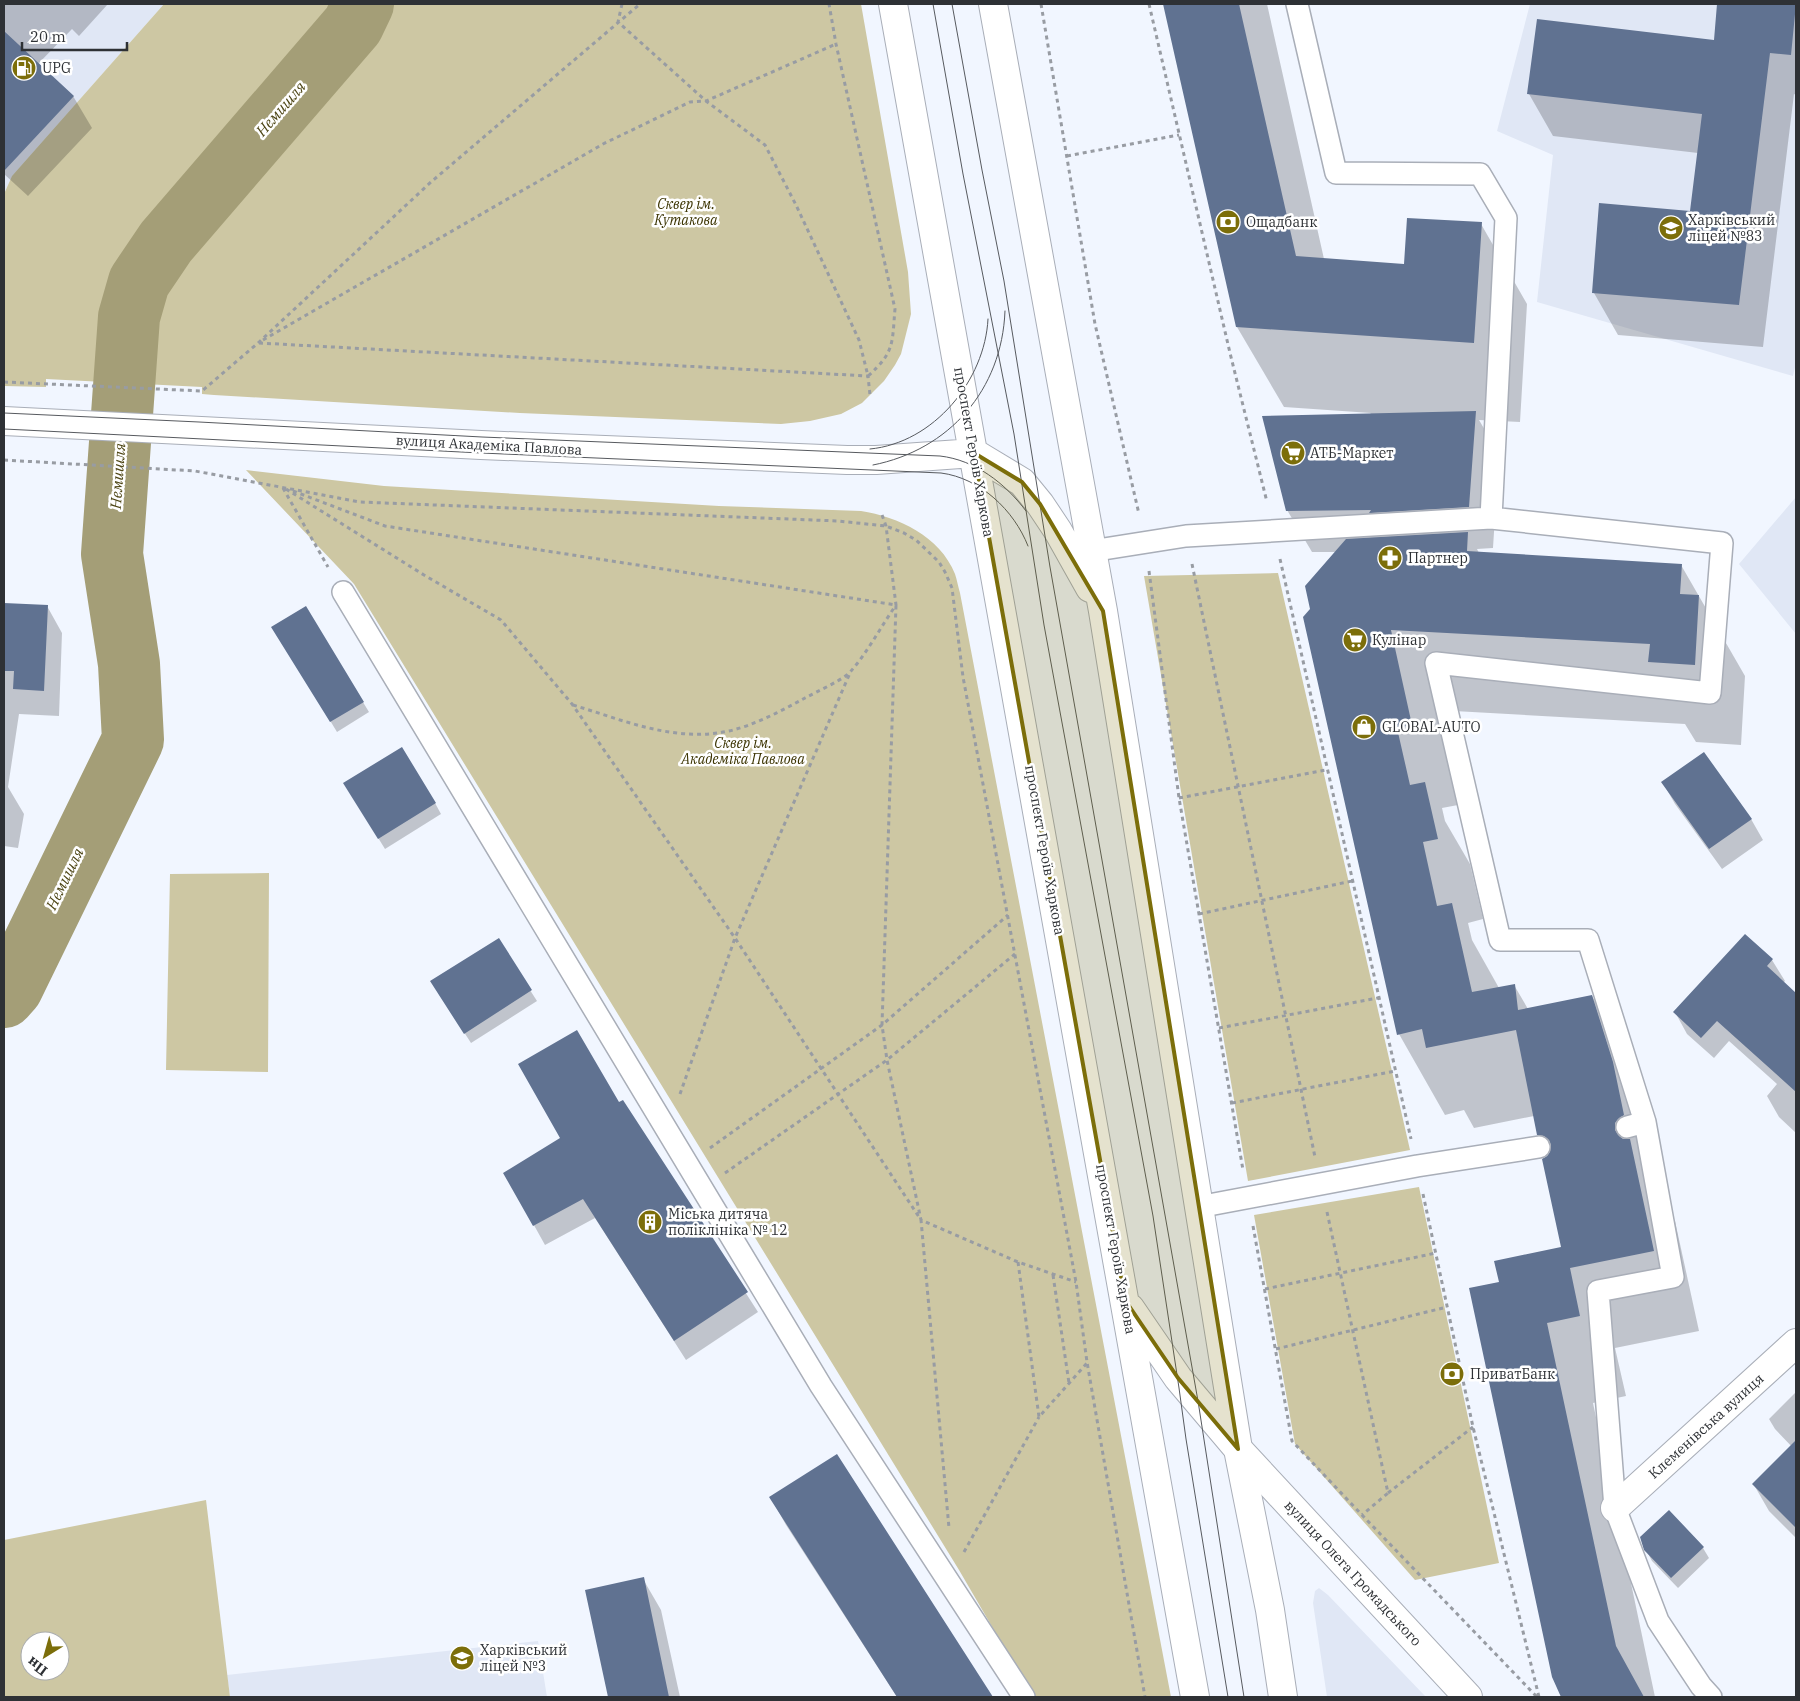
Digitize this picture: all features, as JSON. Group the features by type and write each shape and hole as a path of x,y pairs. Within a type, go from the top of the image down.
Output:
{"main road":[{"name":"проспект Героїв Харкова","path":"894,4 1194,1697"},
{"path":"993,4 1103,611 1238,1449 1270,1610 1283,1697"},
{"name":"вулиця Академіка Павлова","path":"4,421 482,445 848,460 876,460 974,453"},
{"path":"974,453 1022,482 1040,504 1072,554 1103,611"},
{"name":"вулиця Олега Громадського","path":"1125,1300 1178,1378 1238,1449 1468,1697"},
{"name":"Клеменівська вулиця","path":"1615,1508 1796,1343"}],"lane":[{"path":"1296,4 1336,173 1480,174 1506,218 1491,518"},
{"path":"1091,550 1186,536 1491,518 1722,543 1710,693 1436,663 1500,940 1588,940 1673,1277 1598,1291 1615,1508 1658,1621 1701,1686 1711,1697"},
{"path":"343,592 821,1386 1024,1697"},
{"path":"1198,1207 1417,1166 1539,1147"}],"path":[{"path":"618,22 622,4"},
{"path":"4,382 202,391 258,343 431,182 640,4"},
{"path":"258,343 868,376 882,364 892,348 895,309 836,44 829,4"},
{"path":"1041,4 1096,324 1145,541 1179,798 1292,1441 1538,1697"},
{"path":"1149,4 1230,353 1274,530 1326,770 1417,1166 1473,1427 1538,1697"},
{"path":"618,22 706,101 765,144 796,205 859,340 868,376 870,395"},
{"path":"258,343 603,144 690,102 706,101 836,44"},
{"path":"1067,156 1179,135"},
{"path":"4,460 195,471 360,502 828,521 886,526 904,532 929,552 945,572 952,588 963,677 1076,1282 1087,1362 1145,1697"},
{"path":"283,487 343,592"},
{"path":"283,487 385,526 896,605"},
{"path":"283,487 424,575 501,620 572,704 735,938 920,1220 1018,1262 1076,1282"},
{"path":"882,515 886,526 896,605 882,1025 887,1060 920,1220 950,1532"},
{"path":"1186,536 1285,1014 1388,1493"},
{"path":"667,1131 735,938 850,673 896,605"},
{"path":"572,704 664,732 706,734 729,731 756,722 787,708 850,673"},
{"path":"1179,798 1326,770"},
{"path":"1199,914 1352,881"},
{"path":"687,1164 882,1025 1008,914"},
{"path":"702,1189 887,1060 1015,954"},
{"path":"1219,1028 1285,1014 1378,998"},
{"path":"1232,1103 1395,1071"},
{"path":"1265,1289 1436,1253"},
{"path":"1018,1262 1039,1417"},
{"path":"1053,1274 1069,1383"},
{"path":"1276,1349 1447,1307"},
{"path":"963,1554 1039,1417 1087,1362"},
{"path":"1362,1516 1388,1493 1473,1427"}],"highlighted area":[{"path":"974,453 1022,482 1040,504 1103,611 1238,1449 1178,1378 1125,1300"}],"shaded area":[{"path":"4,4 164,4 12,176 4,194"},
{"name":"Харківський ліцей №83","path":"1530,4 1796,4 1796,363 1793,376 1537,302 1553,155 1497,131"},
{"path":"1796,497 1796,634 1739,564"},
{"path":"1319,1588 1328,1595 1426,1697 1327,1697 1313,1603 1315,1591"},
{"name":"Харківський ліцей №3","path":"538,1641 547,1697 230,1697 227,1675"}],"green space":[{"name":"Сквер ім. Кутакова","path":"164,4 861,4 908,272 911,314 901,354 884,381 862,403 841,414 810,421 781,424 520,413 214,395 202,394 202,387 46,379 46,387 4,386 4,194 12,176"},
{"name":"Сквер ім. Академіка Павлова","path":"246,470 384,486 719,506 861,511 889,518 916,530 939,549 955,574 960,593 1171,1697 1033,1697 959,1570 354,584"},
{"path":"1278,573 1410,1150 1248,1181 1144,576"},
{"path":"269,873 268,1072 166,1070 170,874"},
{"path":"1419,1187 1499,1563 1415,1580 1295,1444 1254,1215"},
{"path":"206,1500 230,1697 4,1697 4,1540"}],"building":[{"path":"1163,4 1239,4 1296,256 1404,264 1407,218 1482,222 1474,343 1236,327"},
{"path":"1717,4 1796,4 1791,55 1770,53 1739,305 1592,293 1599,203 1690,211 1702,114 1527,94 1537,19 1714,40"},
{"name":"UPG","path":"4,31 74,96 4,171"},
{"path":"1476,411 1469,507 1369,513 1371,510 1286,511 1262,416"},
{"path":"1468,532 1467,551 1682,564 1680,594 1699,595 1695,665 1648,662 1650,644 1391,630 1412,725 1397,728 1410,785 1425,782 1438,839 1423,842 1437,906 1452,903 1472,992 1515,984 1518,1010 1592,995 1613,1062 1624,1115 1615,1123 1615,1130 1623,1139 1630,1139 1654,1251 1570,1268 1580,1316 1547,1323 1616,1646 1644,1697 1561,1697 1552,1677 1469,1288 1499,1282 1494,1261 1561,1247 1542,1159 1550,1152 1551,1145 1544,1136 1537,1135 1516,1030 1426,1048 1422,1029 1397,1035 1303,617 1310,609 1305,586 1346,539"},
{"path":"4,603 48,605 44,691 13,689 14,671 4,671"},
{"path":"306,606 364,702 330,722 271,627"},
{"path":"402,747 436,803 378,839 343,783"},
{"path":"1704,752 1752,819 1709,849 1661,782"},
{"path":"1745,934 1773,959 1767,966 1796,993 1796,1092 1717,1021 1701,1038 1673,1012"},
{"path":"499,938 532,990 464,1034 430,981"},
{"name":"Міська дитяча поліклініка № 12","path":"577,1030 619,1102 623,1100 748,1292 674,1341 583,1199 533,1226 503,1173 560,1138 518,1064"},
{"path":"1796,1440 1796,1528 1752,1484"},
{"path":"837,1454 993,1697 897,1697 769,1497"},
{"path":"1669,1510 1704,1547 1671,1578 1644,1550 1640,1537"},
{"path":"644,1577 669,1697 608,1697 585,1590"}],"waterway":[{"name":"Немишля","path":"4,997 12,988 133,740 129,664 112,554 129,317 139,282 166,242 353,25 363,4"}],"tram line":[{"path":"933,4 963,174 1014,434 1044,625 1153,1216 1186,1439 1228,1697"},
{"path":"952,4 1004,281 1050,567 1198,1401 1244,1697"},
{"path":"873,465 900,457 925,446 947,431 966,412 982,390 994,366 1002,340 1005,311"},
{"path":"870,449 893,444 915,435 935,421 952,405 966,385 977,364 985,342 988,319"},
{"path":"4,413 482,437 940,456 965,462 988,474 1009,491 1026,511"},
{"path":"4,429 481,453 941,473 969,481 994,498 1014,520 1028,546"}],"place":[{"name":"UPG","path":"24,68"},
{"name":"Ощадбанк","path":"1228,222"},
{"name":"Харківський ліцей №83","path":"1671,228"},
{"name":"АТБ-Маркет","path":"1293,453"},
{"name":"Партнер","path":"1390,558"},
{"name":"Кулінар","path":"1355,640"},
{"name":"GLOBAL-AUTO","path":"1364,727"},
{"name":"Міська дитяча поліклініка № 12","path":"650,1222"},
{"name":"ПриватБанк","path":"1452,1374"},
{"name":"Харківський ліцей №3","path":"462,1658"}]}
